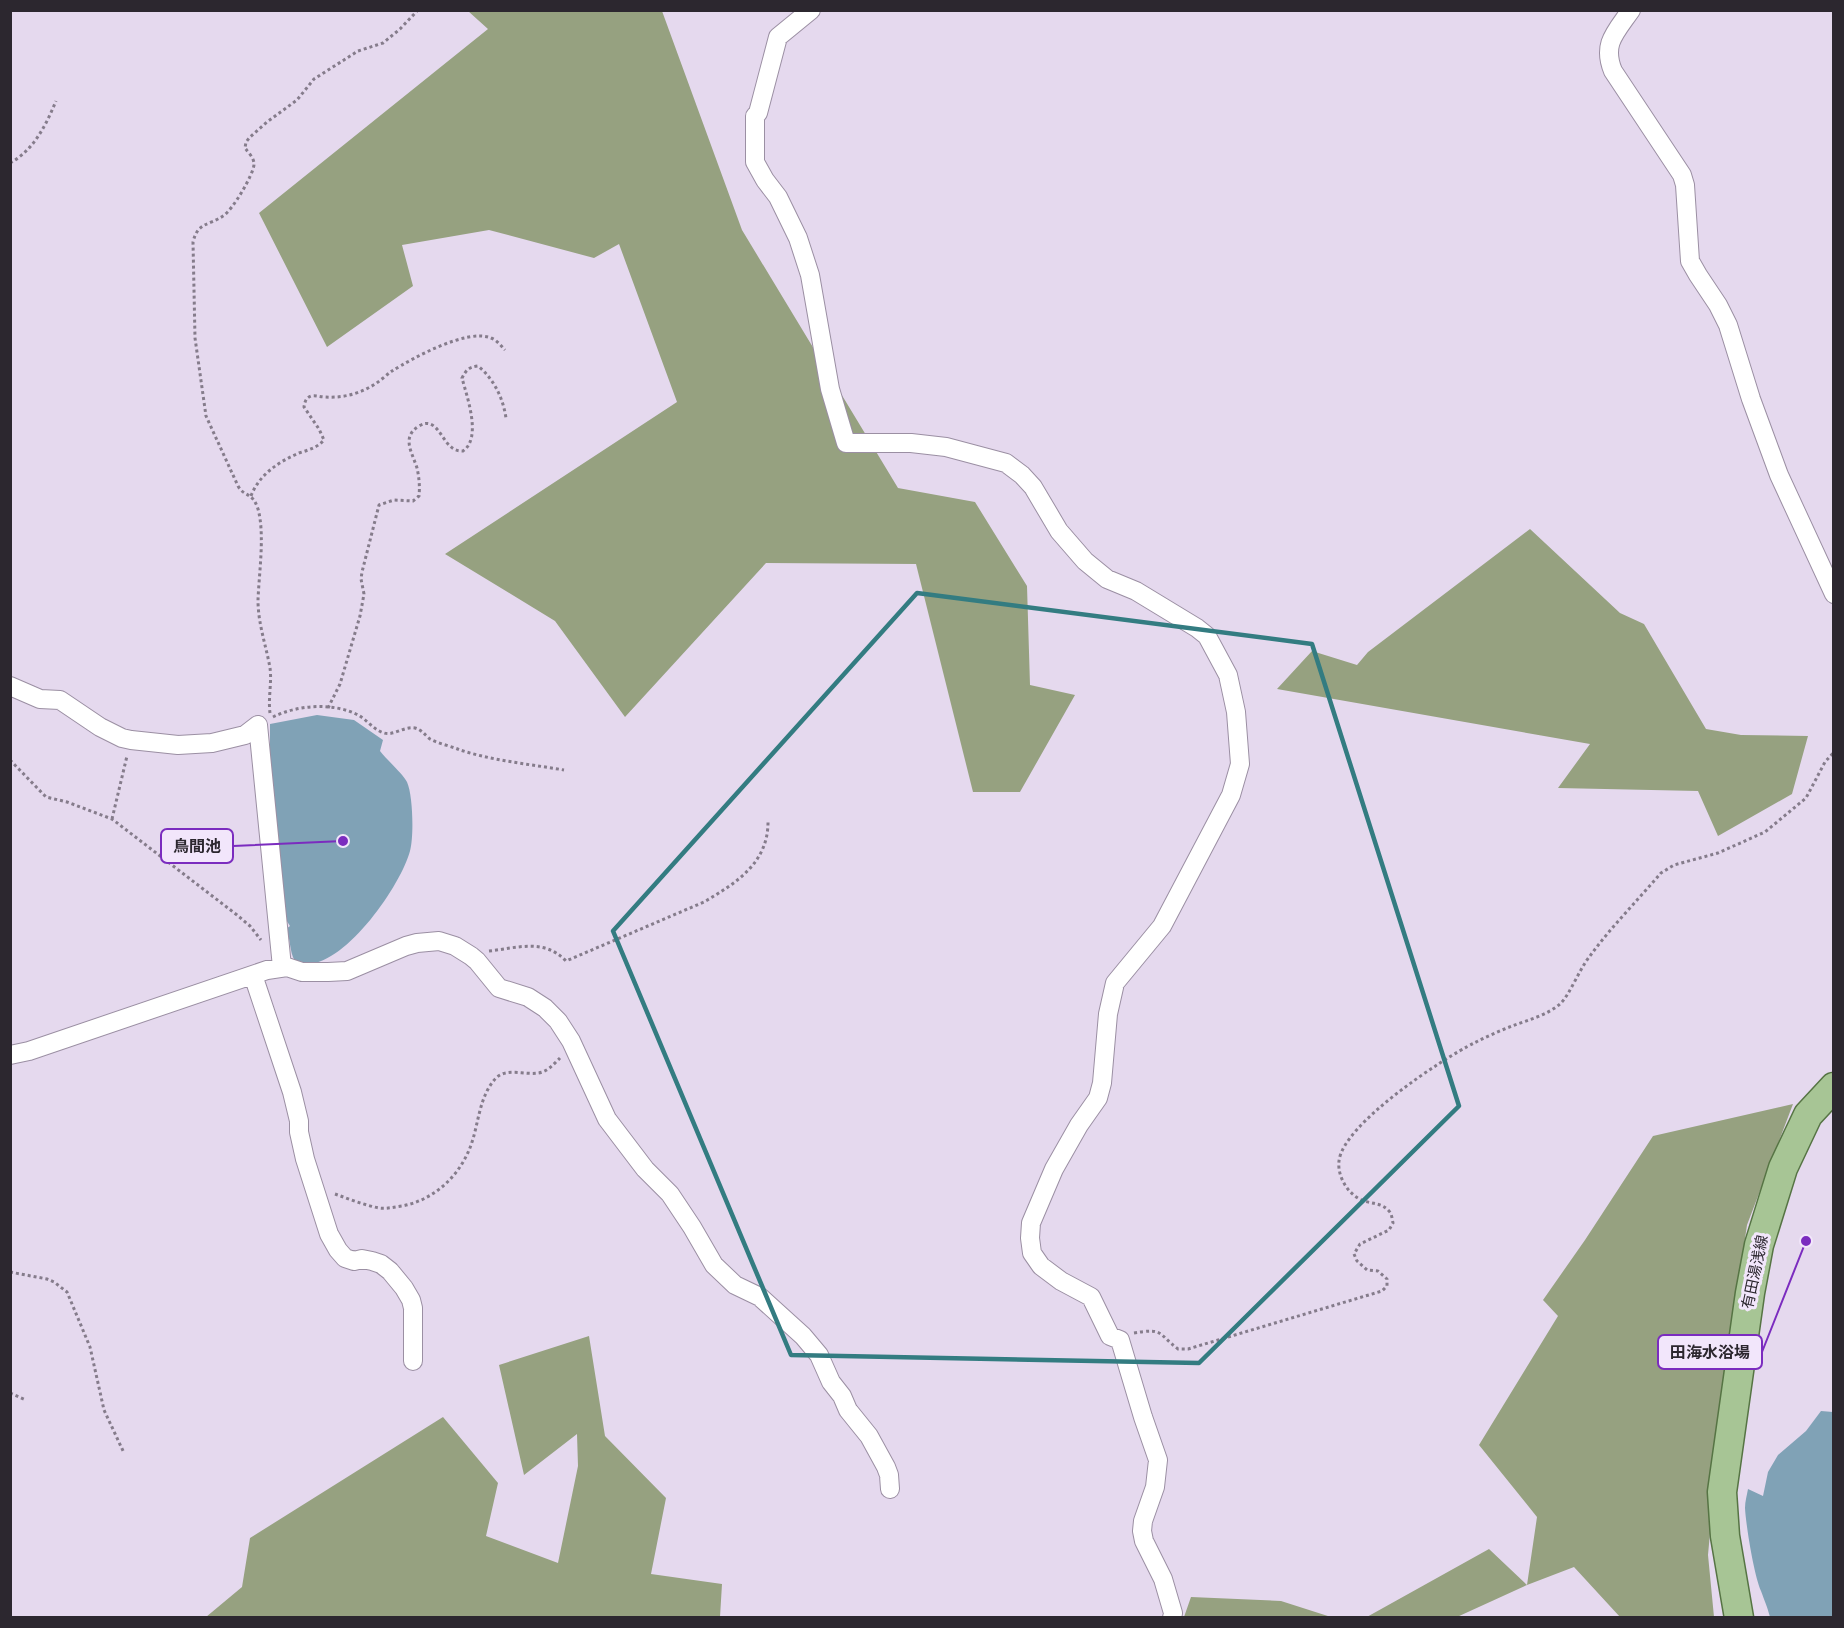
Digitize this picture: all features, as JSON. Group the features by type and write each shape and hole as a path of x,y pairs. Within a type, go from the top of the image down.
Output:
{"main road":[{"name":"有田湯浅線","path":"1739,1617 1725,1536 1722,1492 1750,1293 1762,1234 1783,1168 1808,1115 1833,1087"}],"street":[{"path":"811,10 778,37 758,113 755,116 755,162 778,197 798,238 810,275 830,389 846,443 911,443 946,447 1006,463 1023,475 1033,487 1059,531 1085,561 1107,579 1136,591 1197,628 1207,636 1228,675 1236,712 1240,764 1231,795 1162,926 1115,983 1108,1014 1102,1083 1098,1098 1079,1125 1054,1169 1031,1223 1030,1238 1032,1253 1041,1266 1061,1281 1091,1297 1110,1336 1120,1340 1158,1460 1155,1486 1143,1521 1142,1531 1144,1541 1163,1579 1173,1613 1172,1617"},
{"path":"1630,10 1611,42 1608,54 1610,63 1682,176 1685,185 1690,261 1728,325 1751,399 1779,475 1833,594"},
{"path":"10,686 40,699 60,700 100,727 131,740 178,745 212,744 245,735 264,722"},
{"path":"264,722 280,968"},
{"path":"10,1055 29,1051 253,975 280,968 302,972 347,970 406,946 429,941 448,943 477,961 499,988 528,997 545,1008 558,1021 571,1041 607,1119 645,1169 670,1194 714,1265 735,1285 760,1298 803,1336 819,1355 831,1382 842,1396 848,1410 869,1436 886,1467 890,1489"},
{"path":"253,975 292,1092 311,1179 329,1234 345,1258 354,1261 362,1259 381,1264 398,1280 411,1300 413,1308 413,1361"}],"path":[{"path":"264,722 271,676 258,603 260,519 251,496 241,491 206,416 197,362 194,323 195,287 192,251 195,233 204,225 224,216 229,211 252,173 253,158 245,148 250,137 297,100 314,79 358,51 383,43 418,10"},
{"path":"10,162 23,156 34,143 56,101"},
{"path":"251,496 259,480 278,464 320,445 324,440 320,429 304,407 305,400 309,397 314,395 343,396 361,392 433,348 466,338 483,336 491,338 505,350"},
{"path":"328,708 340,684 360,616 364,594 362,572 379,506 394,500 413,501 419,496 419,477 408,442 411,433 423,424 434,425 449,446 463,451 468,448 472,438 472,427 462,378 471,367 478,366 485,371 502,400 506,418"},
{"path":"264,722 301,708 349,711 383,733 418,729 440,743 481,756 564,770"},
{"path":"112,819 131,740"},
{"path":"1120,1340 1127,1334 1150,1330 1162,1333 1178,1349 1188,1349 1382,1291 1387,1286 1387,1279 1378,1271 1367,1270 1357,1261 1354,1254 1360,1244 1389,1230 1394,1223 1391,1212 1382,1205 1362,1201 1351,1193 1344,1183 1339,1161 1351,1137 1371,1116 1432,1067 1473,1043 1546,1013 1562,1002 1590,956 1661,873 1674,865 1718,853 1765,832 1806,798 1825,762 1833,752"},
{"path":"10,760 46,797 67,802 112,819 250,926 280,968"},
{"path":"464,951 482,952 534,945 560,955 566,961 655,924 704,902 743,877 761,851 768,830 768,820"},
{"path":"311,1179 334,1194 379,1208 420,1202 446,1184 461,1166 471,1145 480,1110 491,1085 498,1077 509,1073 538,1073 549,1069 571,1041"},
{"path":"10,1272 54,1281 67,1292 90,1347 104,1410 124,1453"},
{"path":"10,1393 26,1400"}],"highlighted area":[{"path":"917,593 1312,644 1459,1106 1199,1363 791,1355 613,931"}],"green space":[{"path":"468,11 662,11 742,230 898,488 975,502 1027,586 1030,685 1075,695 1020,792 973,792 916,564 766,563 625,717 555,621 445,554 677,402 619,244 594,258 489,230 402,245 413,286 327,347 259,213 488,29"},
{"path":"1530,529 1620,613 1644,624 1706,729 1741,735 1808,736 1792,794 1718,836 1698,791 1558,788 1590,744 1277,689 1312,651 1357,665 1368,652"},
{"path":"1793,1104 1747,1225 1724,1380 1708,1555 1714,1617 1620,1617 1574,1567 1527,1585 1537,1517 1479,1445 1558,1316 1543,1300 1653,1136"},
{"path":"589,1336 605,1436 666,1498 651,1574 722,1584 720,1617 206,1617 242,1587 250,1538 443,1417 498,1483 486,1536 558,1563 578,1466 577,1434 524,1475 499,1365"},
{"path":"1489,1549 1527,1585 1457,1617 1365,1618"},
{"path":"1191,1597 1281,1601 1331,1617 1184,1617"}],"water":[{"path":"317,715 354,720 383,740 380,751 405,779 409,788 412,806 412,836 405,866 370,920 339,951 323,960 308,964 295,961 286,929 290,926 283,915 270,757 270,724"},
{"path":"1821,1411 1833,1412 1833,1617 1770,1617 1758,1584 1751,1550 1745,1508 1748,1489 1763,1496 1768,1472 1778,1455 1806,1431"}],"place":[{"name":"鳥間池","path":"343,841"},
{"name":"田海水浴場","path":"1806,1241"}]}
